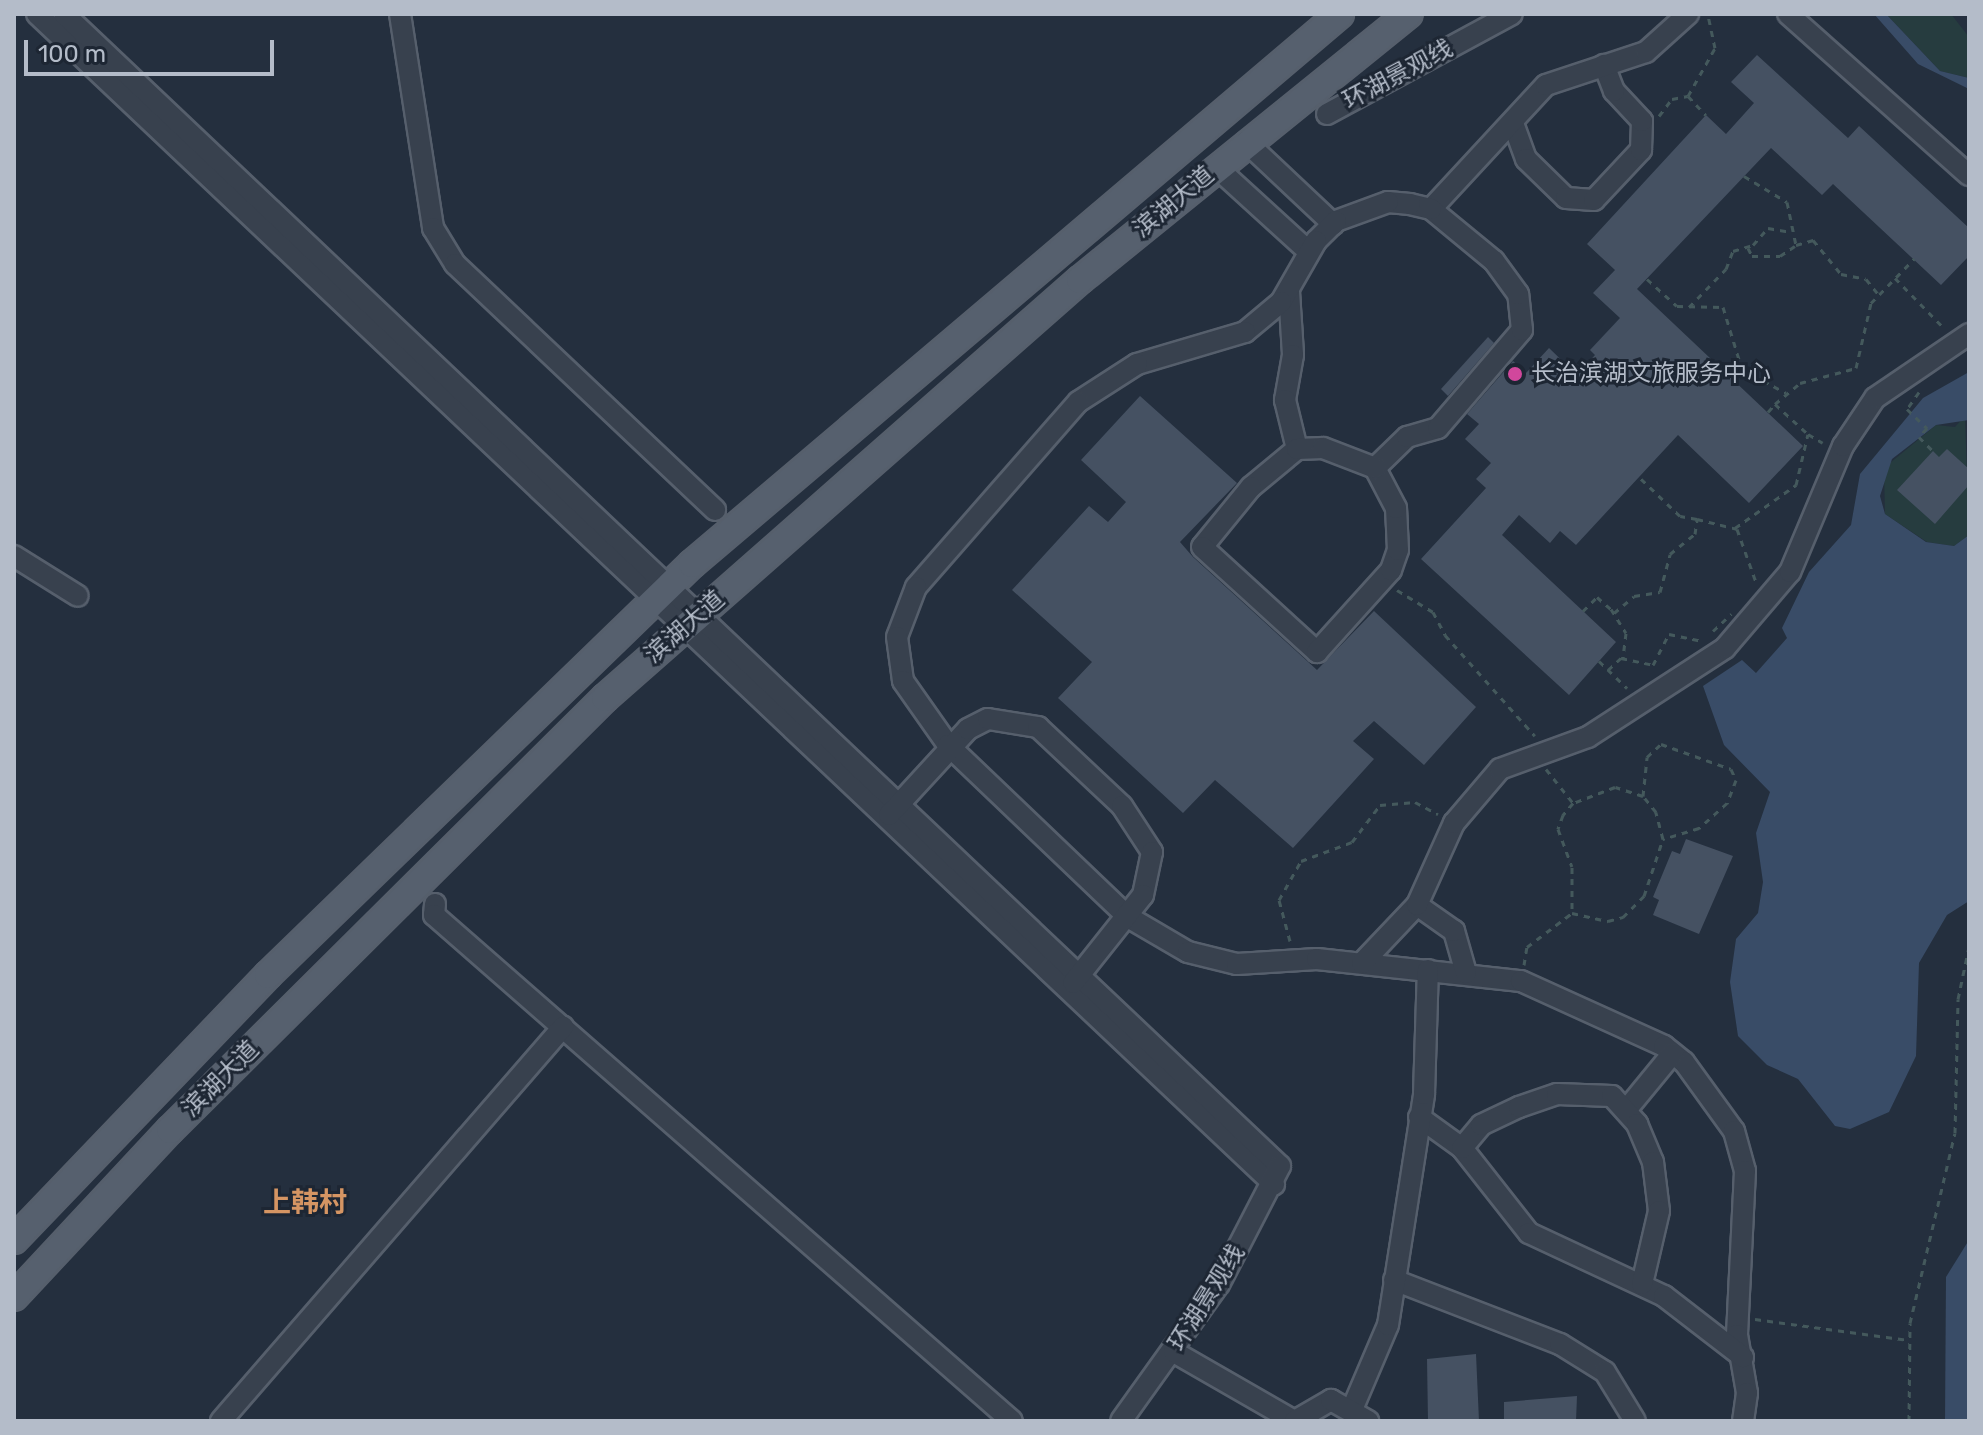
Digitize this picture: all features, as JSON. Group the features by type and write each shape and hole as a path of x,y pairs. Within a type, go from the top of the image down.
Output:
{"main road":[{"name":"滨湖大道","path":"14,1240 268,975 662,593 941,346 1340,14"},
{"name":"滨湖大道","path":"14,1297 394,904 690,623 1216,167 1409,14"}],"street":[{"path":"37,14 662,593"},
{"path":"64,14 690,623 1073,983 1128,917 1151,873 1152,852 1122,806 1038,727 988,719 948,745 892,812"},
{"path":"400,14 433,228 455,264 715,510"},
{"name":"环湖景观线","path":"1327,114 1512,14"},
{"path":"1431,209 1514,126 1546,85 1646,52 1688,14"},
{"path":"1788,14 1969,175"},
{"path":"1514,126 1526,159 1566,198 1594,200 1641,150 1642,125 1604,65"},
{"path":"1246,142 1333,224"},
{"path":"1216,167 1309,252"},
{"path":"1375,468 1407,437 1438,428 1522,330 1510,281 1431,209 1388,202 1333,224 1309,252 1289,291 1245,332 1137,364 1094,389 916,587 901,614 898,663 923,717 948,745 1128,917 1212,960 1362,963 1521,981 1673,1053 1734,1131 1745,1171 1738,1318 1743,1357 1743,1421"},
{"path":"1289,291 1293,355 1285,400 1297,449"},
{"path":"1362,963 1417,905 1454,823 1500,769 1540,751 1588,737 1644,704 1727,645 1770,598 1812,533 1840,454 1875,398 1961,339"},
{"path":"1323,448 1375,468 1400,530 1384,578 1317,652 1202,547 1251,487 1297,449 1323,448"},
{"path":"14,556 78,596"},
{"path":"435,904 434,915 1012,1421"},
{"path":"1417,905 1454,931 1466,973"},
{"path":"1174,1352 1294,1421 1317,1403 1361,1414 1384,1345 1419,1117 1428,970"},
{"name":"环湖景观线","path":"1073,983 1277,1175 1174,1352 1121,1421"},
{"path":"221,1421 563,1027"},
{"path":"1627,1109 1673,1053"},
{"path":"1462,1148 1481,1125 1557,1094 1612,1096 1627,1109 1653,1162 1659,1211 1642,1284"},
{"path":"1419,1117 1462,1148 1529,1233 1642,1284 1743,1357"},
{"path":"1394,1280 1560,1344 1605,1372 1635,1421"}],"path":[{"path":"1688,96 1715,48 1708,14"},
{"path":"1688,96 1706,115"},
{"path":"1642,125 1672,99 1688,96"},
{"path":"1744,176 1787,202 1790,232 1796,245"},
{"path":"1689,308 1726,269 1733,251 1748,248 1768,228 1790,232"},
{"path":"1748,248 1752,256 1780,256 1796,245 1819,244 1841,274 1866,279 1879,295"},
{"path":"1768,412 1786,393 1856,368 1866,349 1866,313 1914,259"},
{"path":"1895,278 1961,339"},
{"path":"1647,279 1689,308 1723,307 1742,369 1786,393"},
{"path":"1900,378 1920,394 1907,409 1927,428 1919,437 1933,451"},
{"path":"1775,404 1808,434 1840,454"},
{"path":"1735,528 1796,485 1808,434"},
{"path":"1639,477 1680,516 1735,528 1745,544 1744,563 1770,598"},
{"path":"1614,613 1634,596 1660,592 1670,554 1691,541 1697,519"},
{"path":"1384,578 1433,612 1445,635 1533,731 1547,775 1573,803"},
{"path":"1583,611 1597,597 1614,613 1626,633 1623,658 1608,670"},
{"path":"1623,658 1653,665 1669,634 1701,642 1713,631 1727,645"},
{"path":"1599,661 1644,704"},
{"path":"1643,796 1647,757 1661,744 1731,769 1736,780 1727,803 1699,828 1663,839"},
{"path":"1521,981 1527,947 1572,913 1608,921 1635,908 1663,839 1656,812 1643,796 1615,787 1573,803 1558,829 1572,867 1572,913"},
{"path":"1295,960 1279,900 1301,861 1339,852 1380,805 1396,800 1454,823"},
{"path":"1909,1421 1909,1340 1955,1133 1958,999 1969,947"},
{"path":"1738,1318 1909,1340"}],"green space":[{"path":"1886,14 1951,14 1969,37 1969,78 1940,71"},
{"path":"1965,416 1969,535 1954,546 1927,542 1885,514 1884,468 1936,425 1955,427"}],"water":[{"path":"1874,14 1886,14 1940,71 1969,78 1969,89 1918,64"},
{"path":"1969,372 1969,420 1936,425 1892,459 1880,496 1885,514 1926,542 1954,546 1969,535 1969,901 1947,915 1919,963 1916,1056 1889,1112 1850,1129 1835,1126 1798,1079 1767,1065 1738,1036 1730,982 1736,939 1758,913 1763,882 1756,833 1770,792 1724,745 1703,686 1742,660 1756,673 1787,638 1782,628 1809,572 1851,525 1860,474 1923,398"},
{"path":"1969,1240 1969,1421 1945,1421 1946,1277"}],"building":[{"name":"长治滨湖文旅服务中心","path":"1757,55 1848,138 1859,126 1969,228 1969,256 1941,285 1833,184 1822,195 1771,148 1637,289 1803,446 1749,503 1678,435 1576,545 1560,531 1550,543 1519,515 1502,535 1616,642 1569,695 1421,559 1486,488 1476,479 1491,463 1465,439 1479,424 1467,414 1513,361 1526,373 1549,348 1577,375 1595,355 1590,350 1620,318 1593,293 1615,270 1587,244 1706,115 1726,134 1754,103 1731,82"},
{"path":"1488,337 1494,343 1448,396 1441,389"},
{"path":"1140,396 1237,483 1180,542 1193,557 1317,670 1374,611 1476,707 1424,765 1374,721 1353,741 1374,759 1293,848 1215,780 1183,813 1058,698 1092,662 1012,590 1089,506 1108,522 1126,502 1081,460"},
{"path":"1947,449 1969,469 1969,485 1935,524 1897,490 1933,451 1939,457"},
{"path":"1686,839 1733,856 1699,934 1653,915 1659,900 1653,897 1672,851 1680,854"},
{"path":"1476,1354 1479,1421 1428,1421 1427,1359"},
{"path":"1577,1396 1576,1421 1504,1421 1504,1402"}],"place":[{"name":"长治滨湖文旅服务中心","path":"1515,374"}],"district":[{"name":"上韩村","path":"305,1203"}]}
